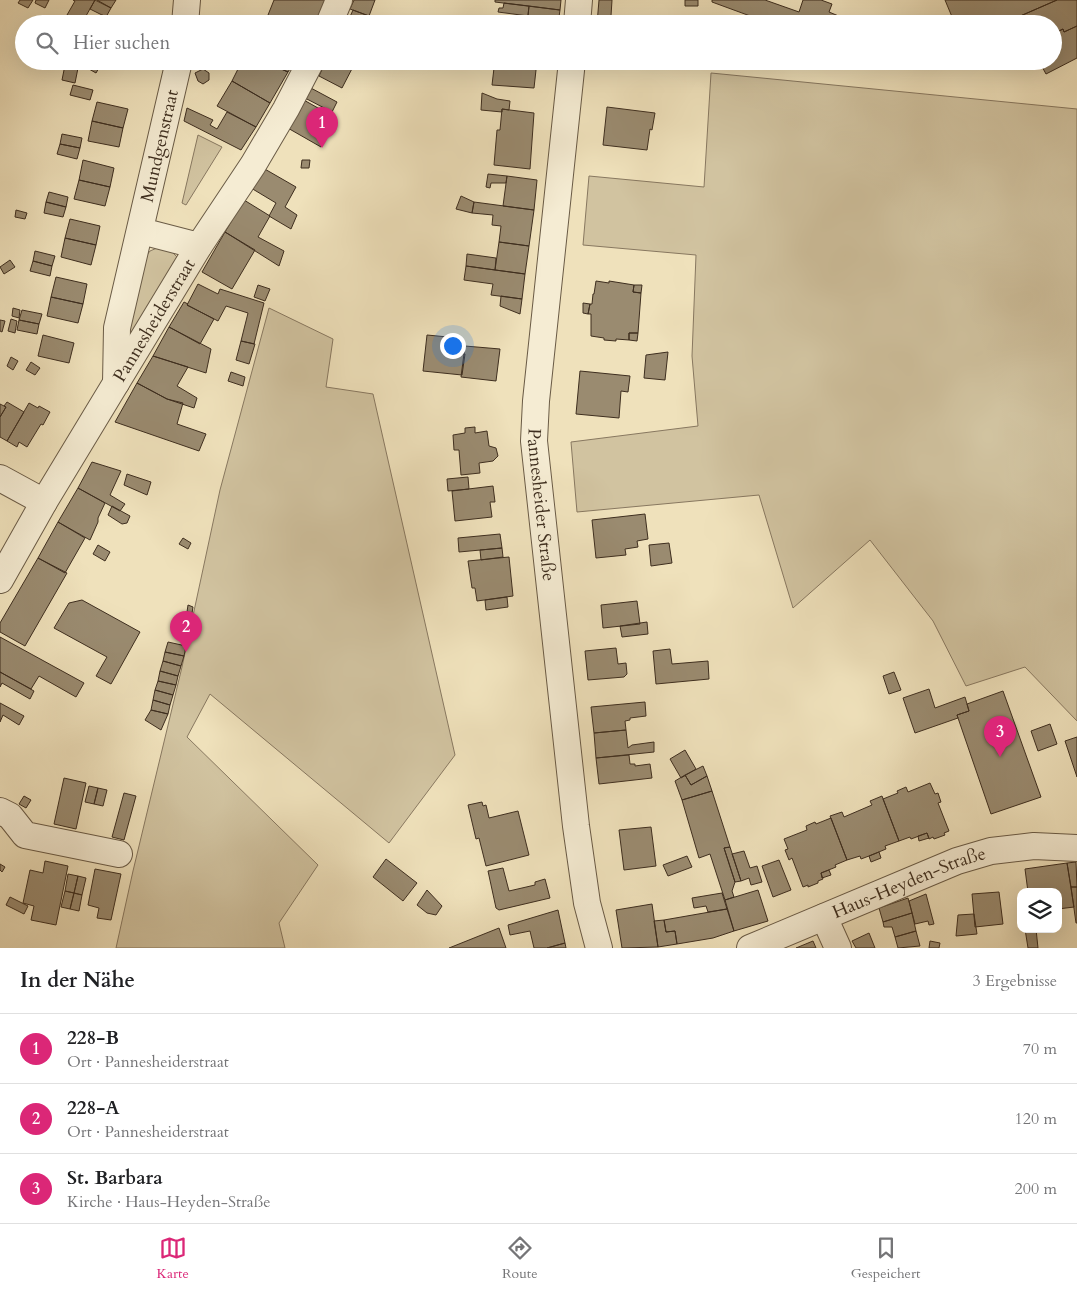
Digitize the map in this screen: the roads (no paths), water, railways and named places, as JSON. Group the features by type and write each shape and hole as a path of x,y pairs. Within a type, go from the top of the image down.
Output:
{"street":[{"path":"186,15 187,0"},
{"path":"333,15 339,0"},
{"path":"578,15 579,0"},
{"name":"Mundgenstraat","path":"116,384 117,328 178,70"},
{"name":"Pannesheiderstraat","path":"0,580 44,502 199,246 253,165 306,70"},
{"name":"Pannesheider Straße","path":"571,70 536,401 534,441 576,826 587,903 599,948"},
{"path":"141,231 199,246"},
{"path":"0,478 44,502"},
{"path":"0,811 10,816 25,835 119,854"},
{"name":"Haus-Heyden-Straße","path":"750,948 957,861 992,851 1034,846 1077,848"},
{"path":"824,917 838,948"}],"place":[{"name":"228-B","path":"322,148"},
{"name":"228-A","path":"186,652"},
{"name":"St. Barbara","path":"1000,757"}]}
